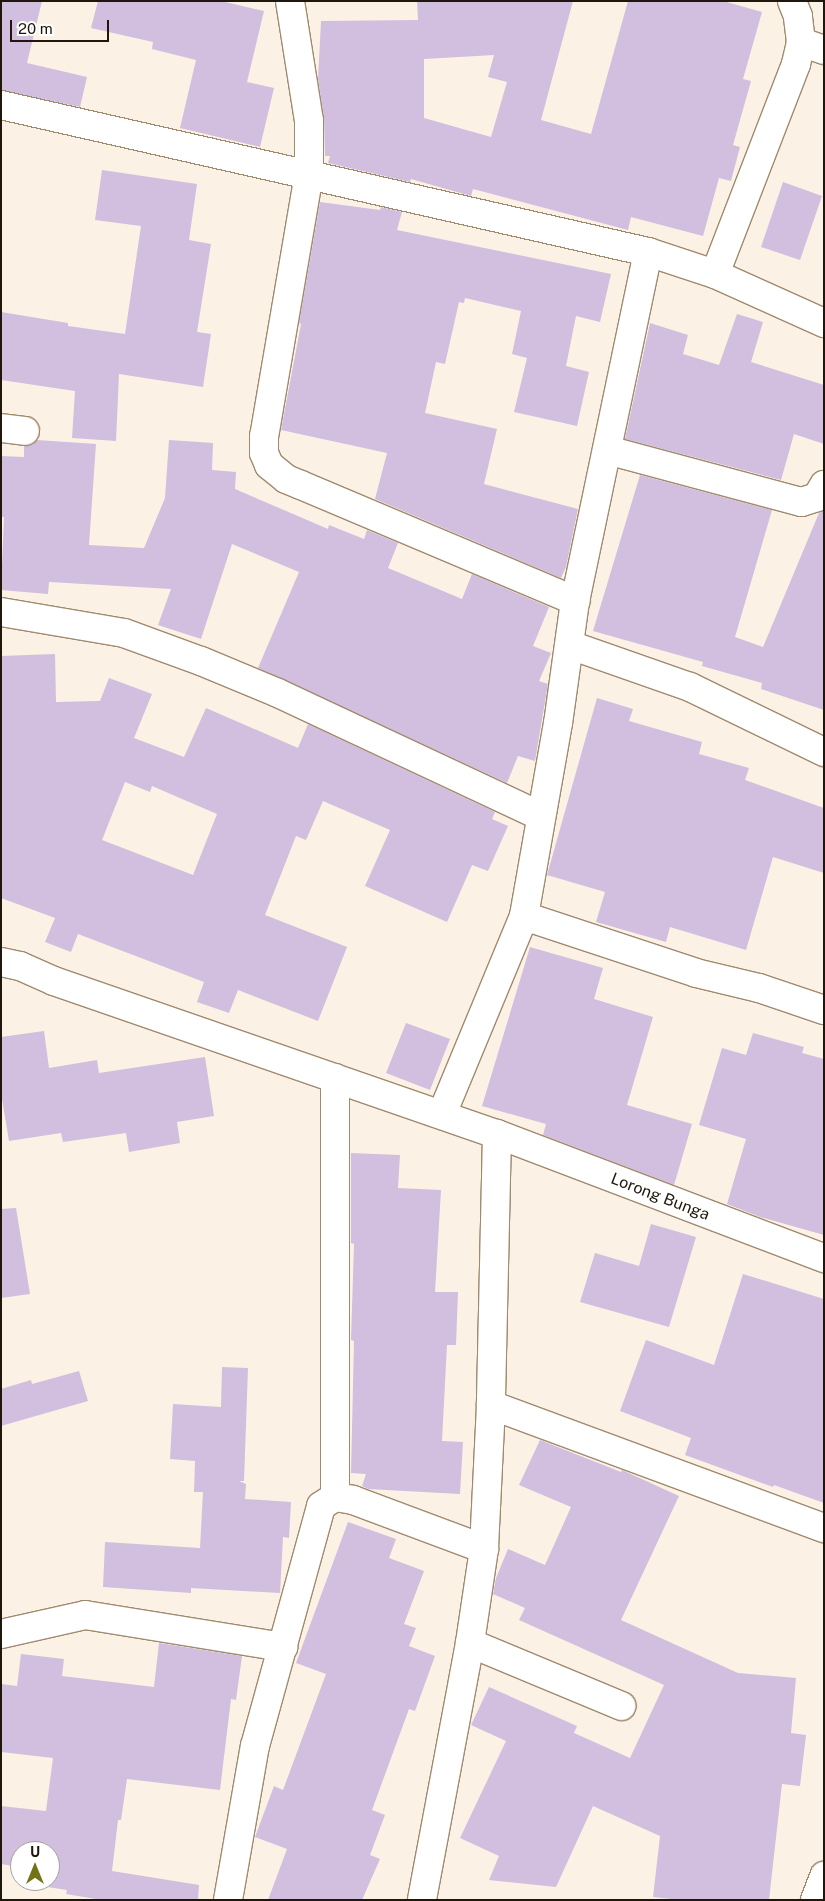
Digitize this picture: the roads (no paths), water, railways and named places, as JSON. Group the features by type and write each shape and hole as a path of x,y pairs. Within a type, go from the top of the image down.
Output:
{"street":[{"path":"290,1 310,121 309,174 264,436 264,453 269,465 286,479 301,486 575,601"},
{"path":"715,274 796,64 812,46 792,1"},
{"path":"1,104 648,252 715,274 824,323"},
{"path":"442,1114 524,916 570,645 575,601 648,252"},
{"path":"607,450 801,502 817,498 824,485"},
{"path":"1,612 124,633 201,661 278,694 541,816"},
{"path":"570,645 690,687 824,752"},
{"path":"524,916 696,973 750,985 824,1010"},
{"name":"Lorong Bunga","path":"1,962 20,966 54,981 442,1114 824,1258"},
{"path":"335,1078 335,1497"},
{"path":"422,1900 470,1643 484,1549 491,1405 497,1134"},
{"path":"491,1405 824,1528"},
{"path":"228,1900 255,1746 321,1506 335,1497 353,1500 484,1549"},
{"path":"1,1634 85,1615 282,1647"},
{"path":"470,1643 621,1706"},
{"path":"815,1900 824,1876"}]}
